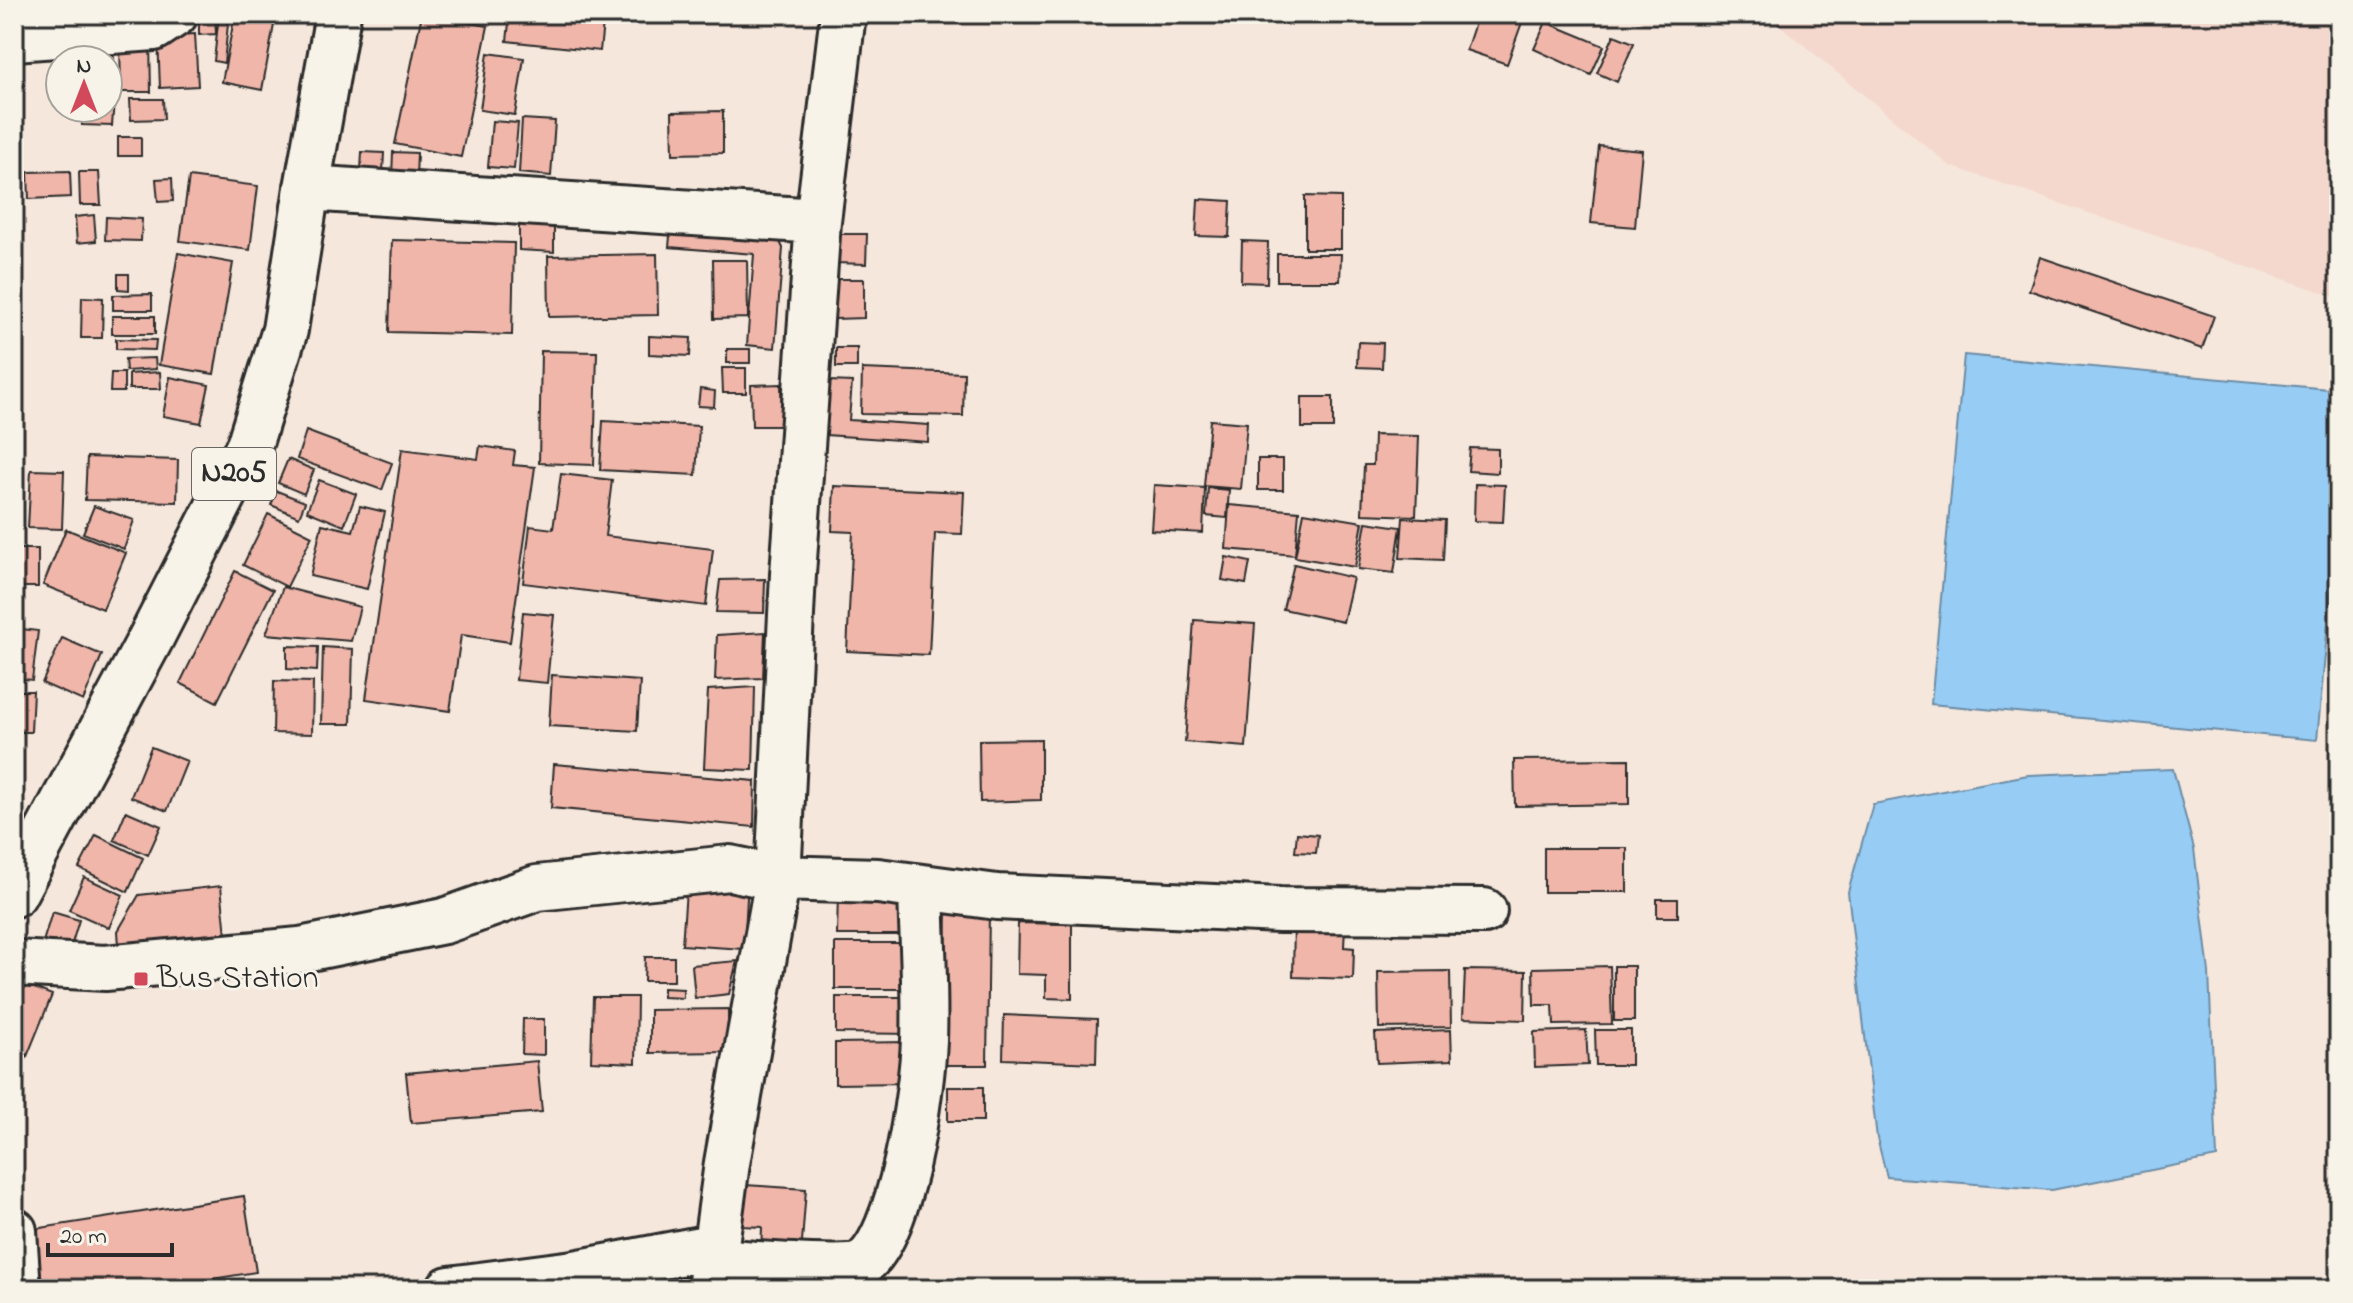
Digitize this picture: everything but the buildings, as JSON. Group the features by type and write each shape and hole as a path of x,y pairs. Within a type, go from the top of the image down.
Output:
{"main road":[{"path":"14,38 154,28 175,14"},
{"name":"N205","path":"14,894 151,638 249,446 285,330 338,14"},
{"path":"713,1265 727,1163 778,878 793,574 818,221 843,14"},
{"path":"307,188 818,221"},
{"path":"14,963 105,968 300,950 444,921 537,888 730,868 778,878 878,881 997,897 1280,910 1484,911"},
{"path":"449,1289 574,1273 713,1265 859,1266 879,1247 893,1217 911,1143 924,1042 921,888"},
{"path":"14,1231 18,1289"}],"shaded area":[{"path":"1766,14 2339,14 2339,298 1950,166"}],"water":[{"path":"1964,355 2339,390 2339,505 2317,740 1931,704"},
{"path":"2173,769 2194,849 2209,972 2217,1157 2052,1190 1887,1177 1877,1138 1848,892 1873,804 2028,775"}],"place":[{"name":"Bus Station","path":"141,979"}]}
